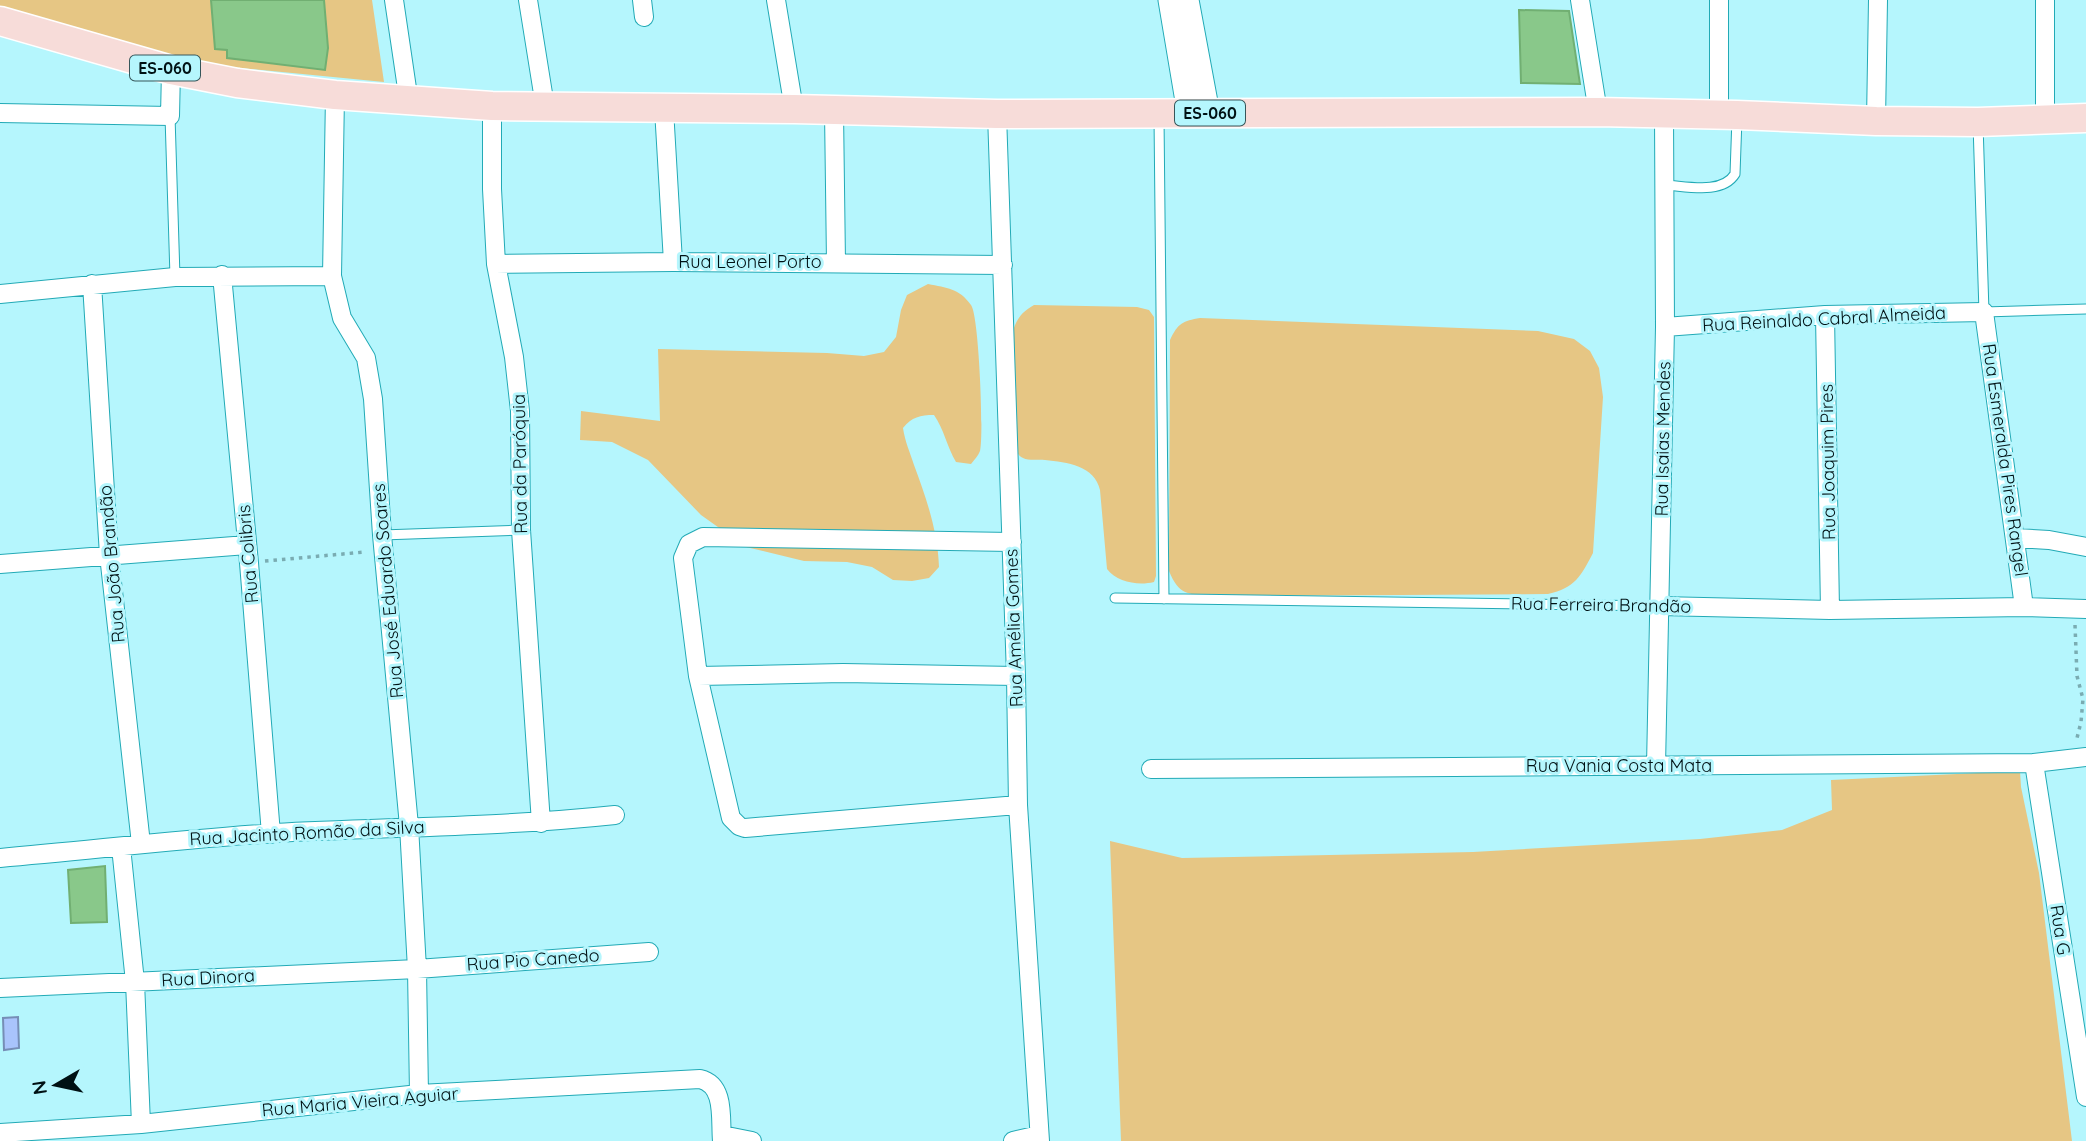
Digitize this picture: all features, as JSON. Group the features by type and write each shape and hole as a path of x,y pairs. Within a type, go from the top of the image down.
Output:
{"main road":[{"name":"ES-060","path":"0,21 171,70 237,83 408,102 492,106 997,114 1598,112 1978,122 2086,118"}],"street":[{"path":"394,0 408,102"},
{"path":"528,0 545,106"},
{"path":"776,0 794,109"},
{"path":"1170,0 1199,113"},
{"path":"1187,0 1199,113"},
{"path":"1580,0 1598,112"},
{"path":"1719,0 1728,115"},
{"path":"1876,121 1878,0"},
{"path":"2045,0 2045,119"},
{"path":"0,113 170,116 171,70"},
{"name":"Rua José Eduardo Soares","path":"335,95 332,276 342,318 366,358 370,377 409,827 417,969 419,1094"},
{"name":"Rua da Paróquia","path":"492,106 492,189 496,264 518,383 522,449 521,530 541,823"},
{"path":"664,109 673,262"},
{"path":"834,111 836,263"},
{"name":"Rua Isaias Mendes","path":"1656,766 1665,327 1664,113"},
{"name":"Rua Amélia Gomes","path":"997,114 1018,805 1039,1138"},
{"name":"Rua Leonel Porto","path":"496,264 673,262 1003,265"},
{"name":"Rua Colibris","path":"222,275 271,834"},
{"path":"0,294 175,276 332,276"},
{"name":"Rua João Brandão","path":"92,284 109,555 141,844"},
{"name":"Rua Reinaldo Cabral Almeida","path":"1665,327 1825,315 1984,312"},
{"name":"Rua Esmeralda Pires Rangel","path":"1984,312 2025,607"},
{"name":"Rua Joaquim Pires","path":"1825,315 1830,610"},
{"path":"1012,541 703,537 689,544 683,558 698,677 731,818 739,826 745,828 1018,805"},
{"path":"2016,538 2049,540 2086,547"},
{"path":"0,564 109,555 248,554"},
{"name":"Rua Ferreira Brandão","path":"1660,606 1830,610 2025,607 2079,609"},
{"path":"698,677 843,673 1016,677"},
{"name":"Rua Vania Costa Mata","path":"1151,769 2034,763 2079,758"},
{"name":"Rua G","path":"2034,763 2085,1074 2086,1097"},
{"name":"Rua Jacinto Romão da Silva","path":"0,858 271,834 541,823 615,815"},
{"path":"121,847 135,982 141,1124"},
{"name":"Rua Pio Canedo","path":"417,969 649,952"},
{"name":"Rua Dinora","path":"0,988 417,969"},
{"name":"Rua Maria Vieira Aguiar","path":"0,1133 141,1124 419,1094 700,1079 712,1083 716,1089 722,1138"},
{"path":"722,1138 752,1141"},
{"path":"1013,1141 1039,1138"}],"lane":[{"path":"1159,113 1164,599"},
{"path":"1665,185 1716,187 1733,178 1735,174 1728,115"},
{"path":"170,116 175,276"},
{"path":"1978,122 1984,312 2086,309"},
{"path":"383,543 521,530"},
{"name":"Rua Ferreira Brandão","path":"1115,598 1660,606"}],"path":[{"path":"248,554 383,543"},
{"path":"2079,609 2077,676 2083,699 2079,758"}],"shaded area":[{"path":"0,0 372,0 384,82 210,65 122,48 0,11"},
{"path":"928,284 957,292 971,305 978,351 981,422 980,451 971,464 956,462 934,415 917,417 903,428 934,528 939,567 929,578 893,580 872,567 847,562 804,561 746,547 701,515 648,460 612,442 580,440 581,411 660,421 658,349 864,356 884,352 896,337 907,295"},
{"path":"1034,305 1137,307 1149,310 1154,317 1154,582 1128,582 1107,569 1100,490 1092,475 1071,464 1025,459 1016,450 1013,331 1020,316"},
{"path":"1200,318 1538,331 1574,339 1590,351 1599,368 1603,397 1593,553 1581,574 1565,588 1548,594 1211,596 1190,594 1180,589 1169,571 1170,340 1182,324"},
{"path":"2020,771 2039,873 2072,1141 1121,1141 1110,841 1182,858 1473,852 1700,839 1782,830 1832,810 1831,780"}],"water":[{"path":"18,1017 19,1048 4,1050 3,1018"}],"building":[{"path":"211,0 324,0 328,48 325,70 227,58 227,50 215,49"},
{"path":"1519,10 1569,11 1580,84 1521,83"},
{"path":"105,866 107,922 71,923 68,870"}]}
